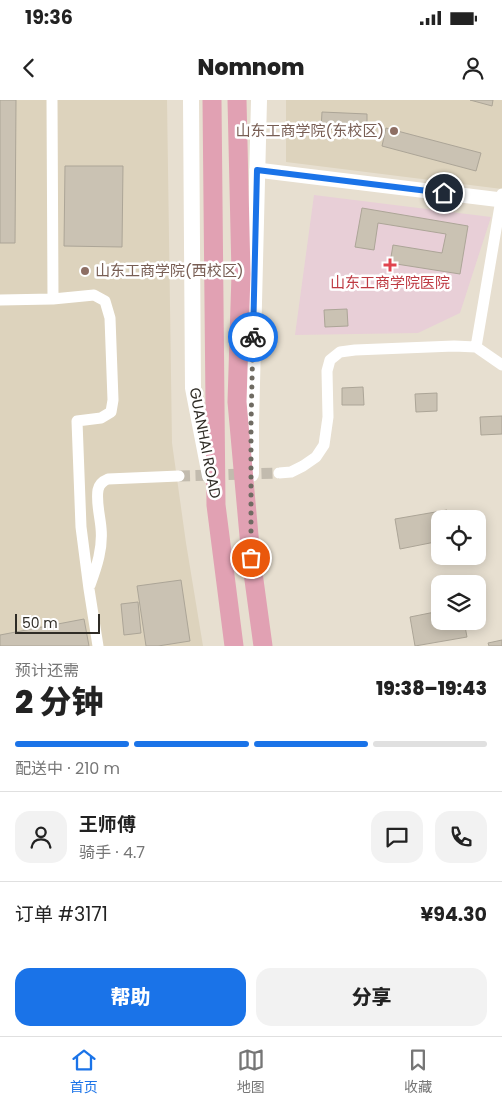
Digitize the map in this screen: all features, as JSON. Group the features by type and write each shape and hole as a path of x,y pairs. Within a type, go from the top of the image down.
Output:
{"main road":[{"name":"GUANHAI ROAD","path":"191,100 193,388 216,505"},
{"name":"GUANHAI ROAD","path":"212,100 216,505"},
{"name":"GUANHAI ROAD","path":"237,100 241,274 237,402 251,558 263,646"},
{"path":"251,558 251,424 259,100"},
{"path":"216,505 234,646"}],"street":[{"path":"52,100 53,298"},
{"path":"257,170 502,198 476,347"},
{"path":"0,300 94,295 105,301 110,318 113,400 111,412 101,418 77,421 81,527 98,646"},
{"path":"279,473 291,472 303,466 316,457 324,445 328,417 327,371 330,360 340,352 454,346 476,347 502,365"},
{"path":"89,589 101,547 98,496 100,484 108,479 179,476"}],"shaded area":[{"name":"山东工商学院(西校区)","path":"0,100 167,100 172,443 203,646 0,646"},
{"name":"山东工商学院(东校区)","path":"286,100 502,100 502,189 286,162"},
{"name":"山东工商学院医院","path":"314,195 491,217 460,313 418,333 295,335"}],"building":[{"path":"0,100 16,100 15,243 0,243"},
{"path":"470,100 493,100 492,106"},
{"path":"322,112 367,114 367,131 321,129"},
{"path":"386,128 481,153 476,171 382,146"},
{"path":"65,166 123,166 122,247 64,246"},
{"path":"362,208 468,226 460,274 390,263 393,245 442,253 446,234 378,223 374,250 355,247"},
{"path":"347,309 348,326 325,327 324,310"},
{"path":"363,387 364,405 342,405 342,388"},
{"path":"437,393 437,411 416,412 415,394"},
{"path":"502,416 502,434 481,435 480,417"},
{"path":"431,513 431,543 400,549 395,519"},
{"path":"181,580 190,641 146,646 137,586"},
{"path":"138,602 141,633 124,635 121,604"},
{"path":"431,613 431,630 466,630 467,637 415,646 410,617"},
{"path":"84,619 89,646 0,646 0,635"},
{"path":"502,640 502,646 489,646 488,643"}],"tunnel":[{"path":"179,476 279,473"}],"way so far":[{"path":"251,558 253,337"}],"place":[{"name":"山东工商学院(东校区)","path":"394,131"},
{"name":"山东工商学院医院","path":"390,265"},
{"name":"山东工商学院(西校区)","path":"85,271"}],"route":[{"path":"253,337 257,170 444,193"}]}
